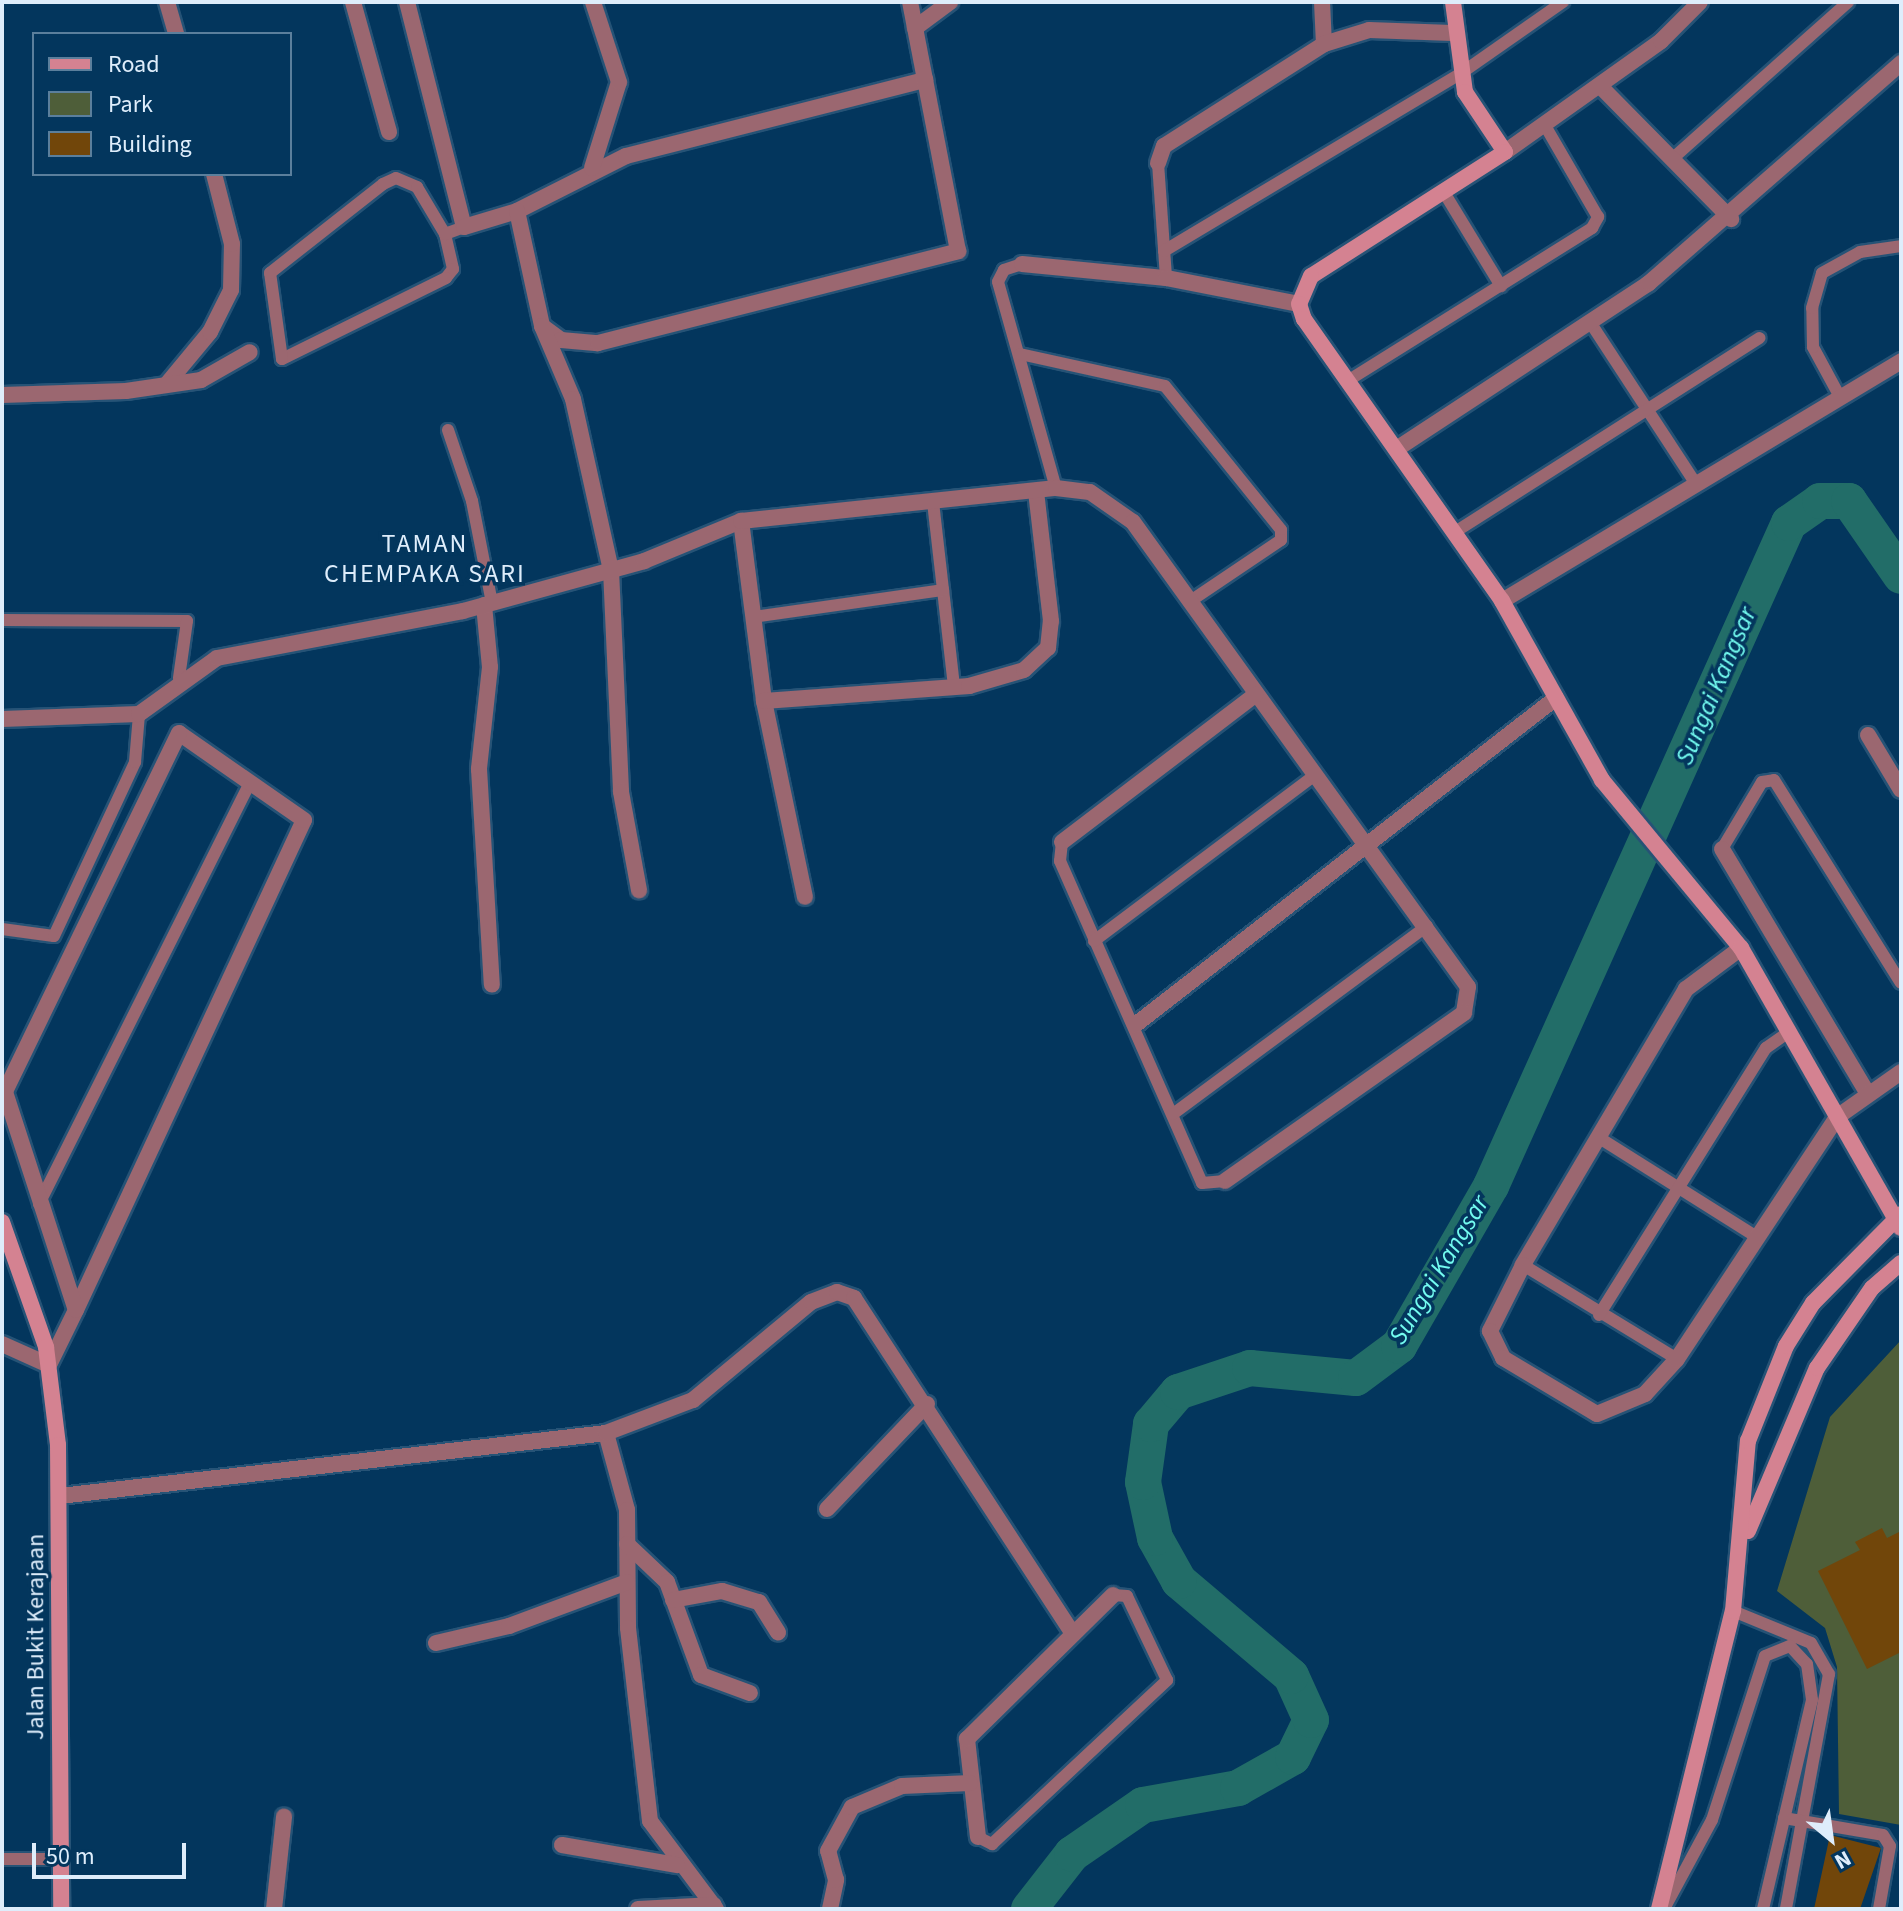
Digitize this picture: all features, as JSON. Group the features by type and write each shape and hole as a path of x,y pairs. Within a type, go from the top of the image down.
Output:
{"street":[{"path":"167,2 175,32"},
{"path":"353,2 389,132"},
{"path":"407,2 464,227 517,211 592,168 925,80"},
{"path":"592,168 619,82 593,2"},
{"path":"542,326 561,340 598,343 958,251 910,2"},
{"path":"915,28 950,2"},
{"path":"1322,2 1324,44"},
{"path":"1453,2 1452,33 1460,74 1505,152"},
{"path":"1299,304 1311,276 1445,194 1600,86 1700,2"},
{"path":"1158,163 1164,146 1324,44 1369,30 1452,33"},
{"path":"1398,448 1590,322 1731,219 1901,63"},
{"path":"1600,86 1731,219"},
{"path":"166,385 210,332 231,290 232,244 215,176"},
{"path":"517,211 542,326 573,399 611,570 621,792 639,890"},
{"path":"1022,264 1166,278 1299,304 1502,601 1602,780 1689,880 1741,948 1899,1220 1846,1262 1786,1346 1748,1441 1742,1547 1733,1611 1662,1909"},
{"path":"2,395 201,380 250,352"},
{"path":"1502,601 1901,361"},
{"path":"2,719 139,714 179,678 217,658 488,604 611,570 741,521 1056,488 1090,492 1133,522 1468,987 1464,1013 1225,1181"},
{"path":"764,701 954,687 1024,670 1048,648 1036,491"},
{"path":"741,521 764,701 805,897"},
{"path":"488,604 490,667 479,769 492,985"},
{"path":"1062,842 1255,695"},
{"path":"1135,1025 1364,841 1556,698"},
{"path":"2,1344 49,1365 76,1310 304,820 179,733 5,1092 76,1310"},
{"path":"1868,735 1901,790"},
{"path":"1722,849 1868,1094"},
{"path":"1741,948 1686,989 1523,1265 1490,1331 1503,1358 1606,1415 1645,1394 1677,1359 1837,1117 1901,1072"},
{"name":"Jalan Bukit Kerajaan","path":"2,1222 49,1365 60,1496 61,1909"},
{"path":"1742,1547 1817,1368 1872,1288 1901,1263"},
{"path":"60,1496 606,1433 693,1400 811,1302 837,1292 854,1298 927,1404 1072,1632"},
{"path":"827,1509 927,1404"},
{"path":"606,1433 627,1510 627,1582 650,1821 677,1865 715,1907"},
{"path":"627,1544 653,1565 673,1600 701,1675 750,1693"},
{"path":"436,1643 509,1626 627,1582"},
{"path":"673,1600 722,1591 759,1602 778,1633"},
{"path":"978,1837 970,1783 969,1736 1113,1595"},
{"path":"830,1909 836,1880 828,1851 852,1807 902,1786 970,1783"},
{"path":"274,1909 284,1817"},
{"path":"562,1845 677,1865"},
{"path":"638,1909 715,1907"}],"lane":[{"path":"1164,251 1460,74 1563,2"},
{"path":"1672,159 1848,2"},
{"path":"1349,380 1580,238 1598,217 1544,124"},
{"path":"1158,163 1166,278"},
{"path":"396,178 417,187 445,234 453,269 446,278 282,359 270,282 274,265 396,178"},
{"path":"1445,194 1501,286"},
{"path":"445,234 464,227"},
{"path":"1840,397 1813,347 1812,308 1822,273 1860,252 1901,246"},
{"path":"1022,264 1004,270 998,282 1056,488"},
{"path":"1590,322 1696,484"},
{"path":"1455,532 1760,338"},
{"path":"1020,354 1165,386 1281,530 1281,540 1189,602"},
{"path":"448,430 472,501 488,604"},
{"path":"933,502 954,687"},
{"path":"753,617 943,590"},
{"path":"2,620 187,621 179,678"},
{"path":"2,929 54,936 135,762 139,714"},
{"path":"1094,941 1315,775"},
{"path":"1722,849 1762,782 1774,780 1901,983"},
{"path":"39,1204 250,782"},
{"path":"1062,842 1060,861 1203,1185 1225,1181"},
{"path":"1173,1114 1427,926"},
{"path":"1599,1315 1766,1048 1789,1032"},
{"path":"1598,1137 1677,1190 1757,1237"},
{"path":"1523,1265 1599,1315 1677,1359"},
{"path":"978,1837 992,1844 1167,1680 1127,1596 1113,1595"},
{"path":"1733,1611 1811,1643 1829,1674 1786,1909"},
{"path":"1662,1909 1712,1820 1738,1728 1765,1656 1777,1646 1801,1654 1812,1682 1763,1909"},
{"path":"1784,1818 1883,1835 1890,1846 1879,1909"},
{"path":"2,1859 60,1859"}],"green space":[{"path":"1901,1340 1901,1825 1839,1814 1837,1667 1825,1628 1777,1591 1830,1417"}],"building":[{"path":"1882,1528 1887,1538 1901,1531 1901,1652 1867,1669 1818,1571 1860,1550 1855,1542"},
{"path":"1830,1835 1881,1848 1860,1909 1814,1909"}],"waterway":[{"name":"Sungai Kangsar","path":"1029,1909 1072,1854 1143,1805 1238,1788 1293,1757 1311,1720 1291,1676 1179,1581 1155,1538 1143,1482 1151,1424 1178,1392 1250,1368 1356,1378 1399,1346 1491,1186 1789,523 1820,501 1849,501 1901,576"}],"district":[{"name":"TAMAN CHEMPAKA SARI","path":"425,559"}]}
